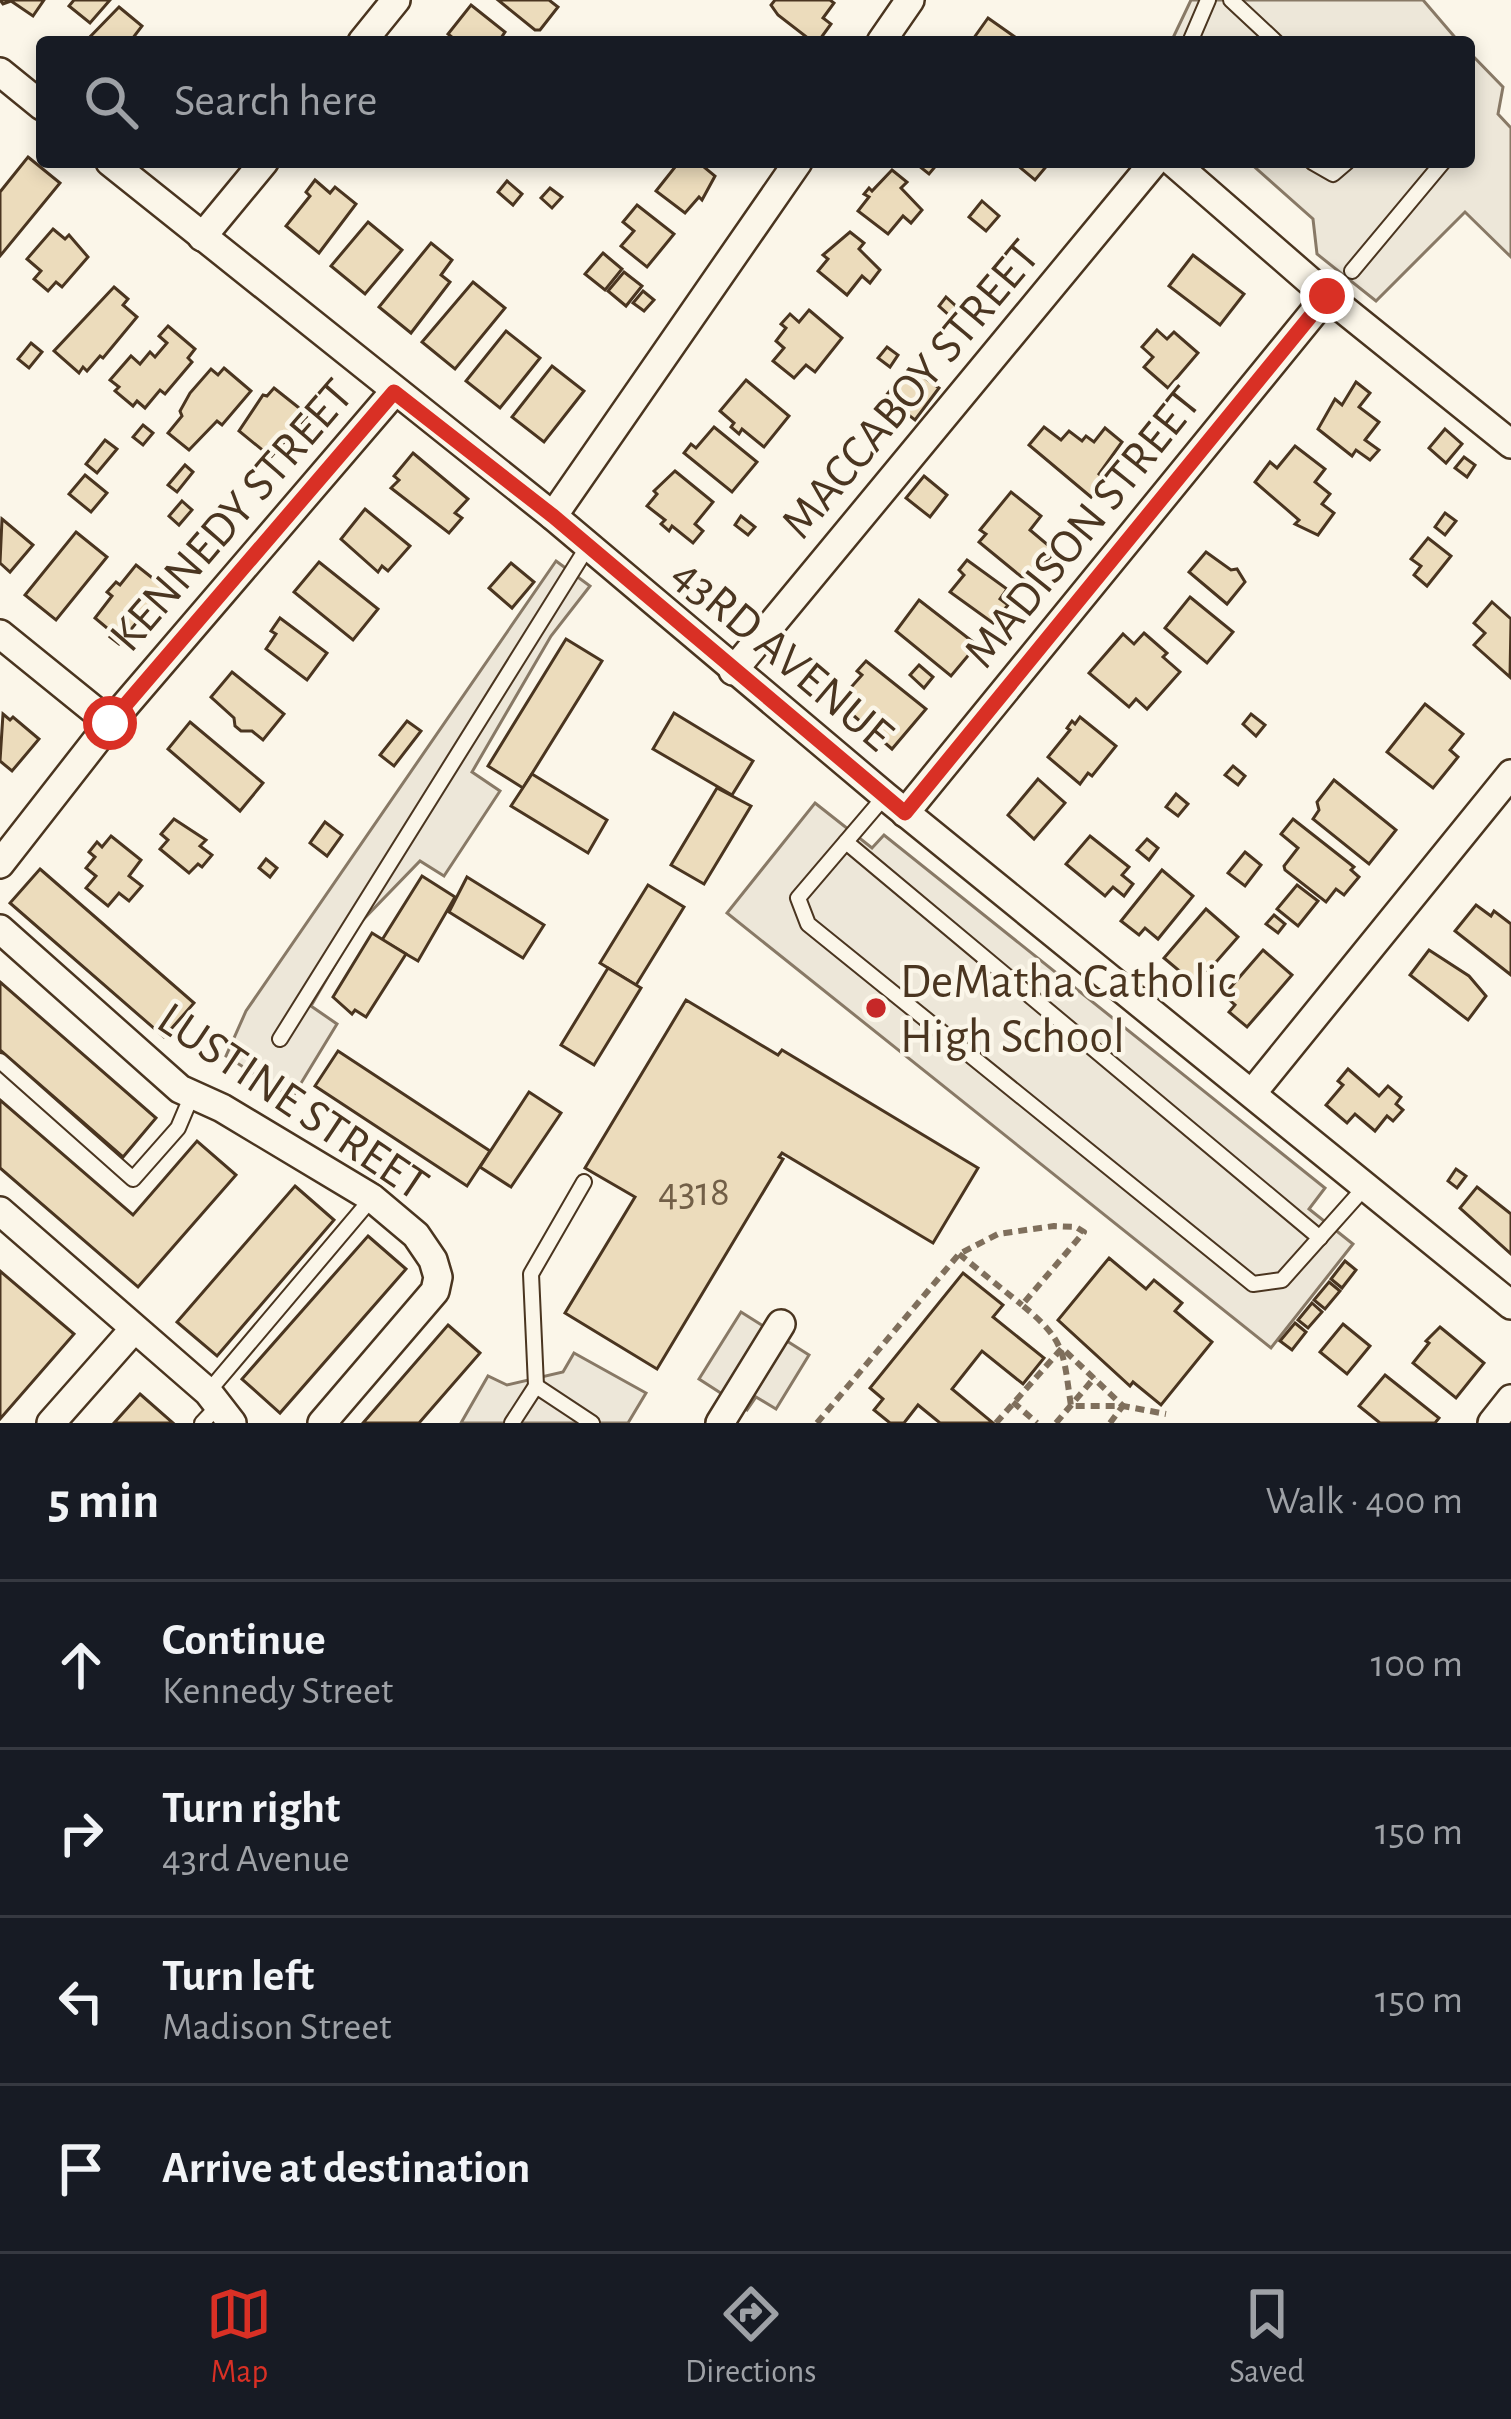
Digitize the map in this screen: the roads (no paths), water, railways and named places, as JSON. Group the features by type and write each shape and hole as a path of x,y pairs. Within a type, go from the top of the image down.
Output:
{"street":[{"path":"367,36 396,0"},
{"path":"885,36 910,0"},
{"path":"0,72 36,101"},
{"name":"43RD AVENUE","path":"117,168 553,516 895,804 1511,1305"},
{"path":"202,237 259,168"},
{"path":"553,516 794,168"},
{"name":"MACCABOY STREET","path":"734,671 1149,168"},
{"path":"1179,168 1327,296 1511,444"},
{"name":"MADISON STREET","path":"895,804 1327,296"},
{"name":"KENNEDY STREET","path":"0,864 110,723 394,392"},
{"path":"0,634 110,723"},
{"path":"1253,1092 1511,774"},
{"name":"LUSTINE STREET","path":"0,929 180,1089 372,1198 416,1235 433,1260 438,1277 435,1291 322,1423"},
{"path":"0,1211 134,1329 215,1411"},
{"path":"720,1423 782,1324"},
{"path":"51,1423 134,1329"},
{"path":"1492,1423 1511,1399"}],"lane":[{"path":"1193,36 1208,0"},
{"path":"1231,0 1270,36"},
{"path":"1352,271 1438,168"},
{"path":"280,1039 588,546"},
{"path":"895,804 846,842 798,898 808,924 1252,1284 1282,1280 1366,1186"},
{"path":"846,842 1320,1238"},
{"path":"0,1061 133,1179 178,1128 192,1095"},
{"path":"512,1423 536,1387 531,1274 584,1181"},
{"path":"215,1411 372,1198"},
{"path":"536,1387 592,1423"}],"place":[{"name":"DeMatha Catholic High School","path":"876,1008"}]}
